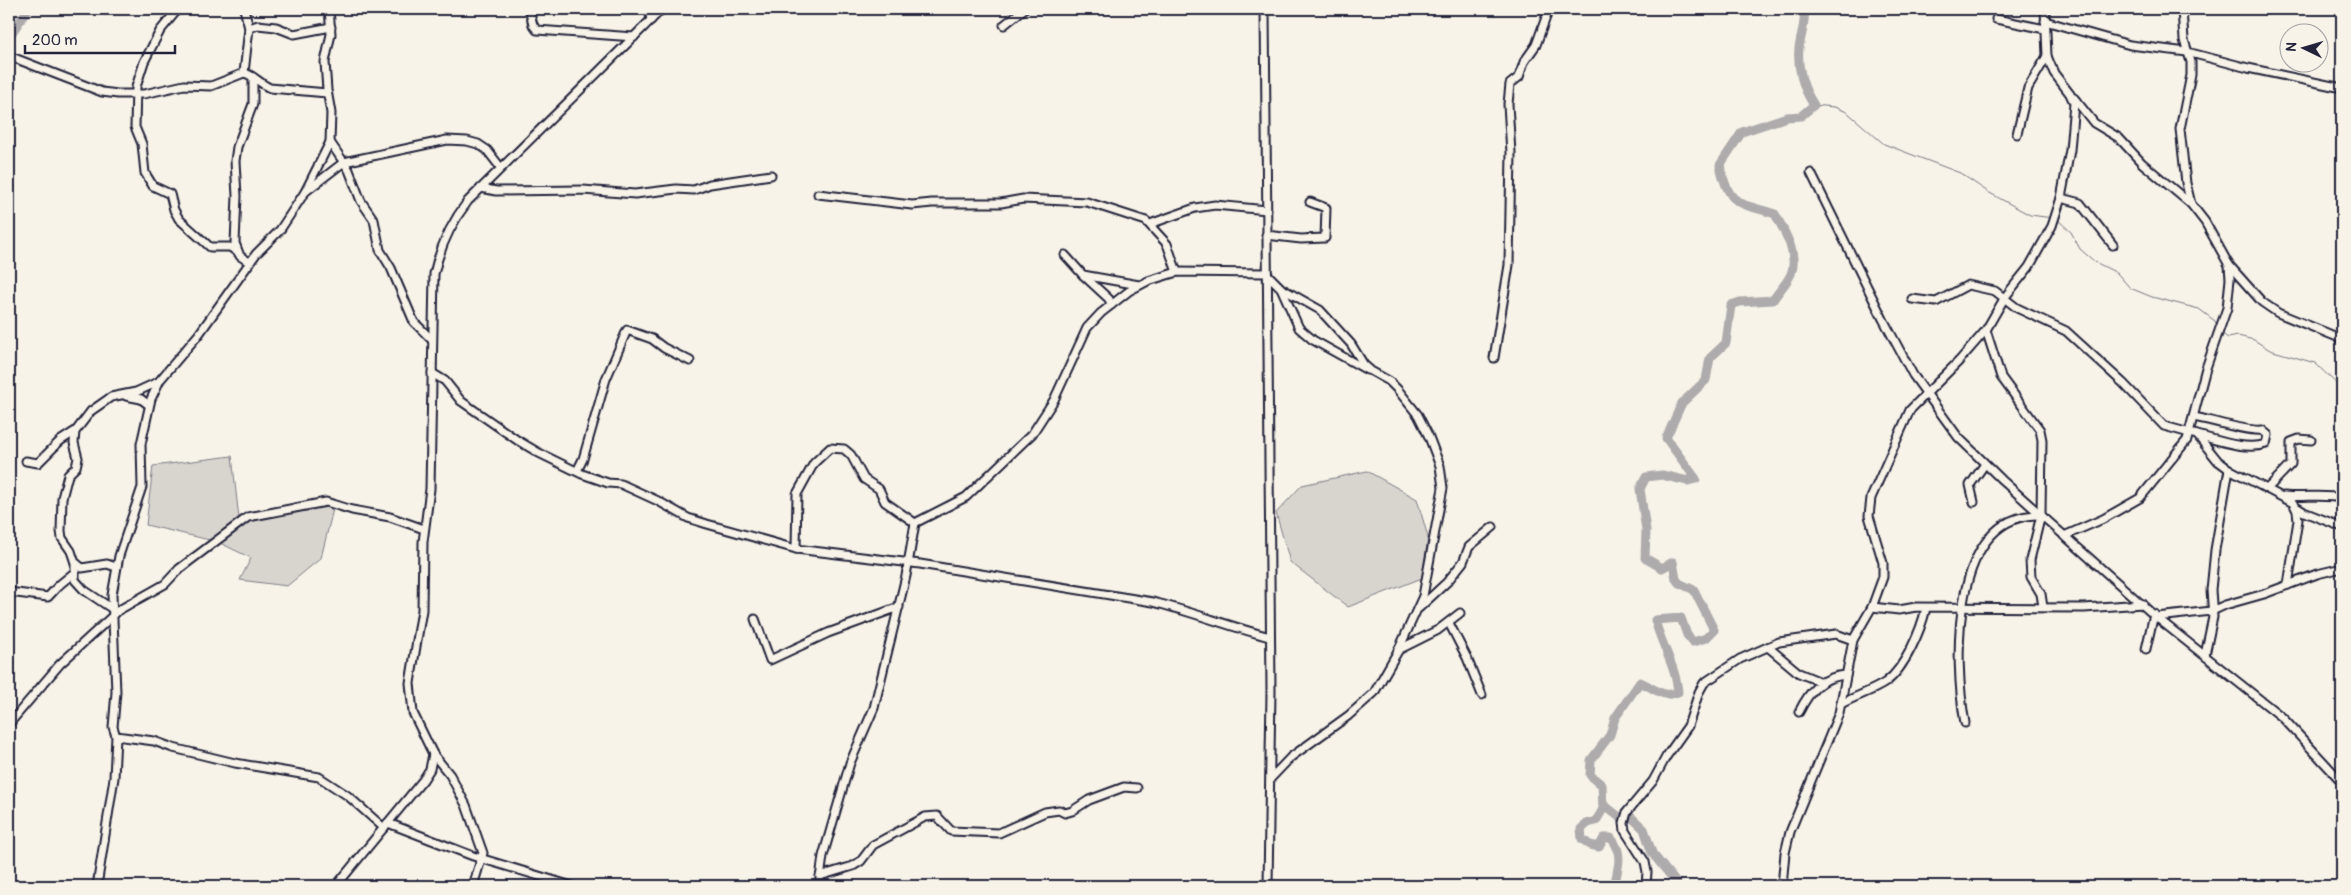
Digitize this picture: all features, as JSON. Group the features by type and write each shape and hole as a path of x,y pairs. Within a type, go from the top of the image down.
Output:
{"street":[{"path":"178,9 160,31 136,82 135,127 141,140 144,169 149,182 156,188 170,194 174,210 179,219 210,247 230,248 238,252 249,262"},
{"path":"244,9 249,28 244,73"},
{"path":"97,886 114,778 116,736 112,727 116,692 112,612 116,567 142,487 140,450 149,404 152,393 160,380 200,334 249,262 280,230 305,192 330,142 331,113 327,93 325,62 331,27 330,9"},
{"path":"529,9 533,25 537,30 634,37"},
{"path":"650,9 651,20"},
{"path":"473,886 484,853 466,805 450,775 433,754 413,714 410,692 412,667 424,596 422,563 424,529 430,489 434,274 438,257 459,213 481,188 662,9"},
{"path":"1004,25 1024,9"},
{"path":"1265,9 1271,778 1268,886"},
{"path":"1494,358 1509,265 1511,153 1508,104 1510,84 1519,78 1524,62 1536,45 1548,9"},
{"path":"2045,9 2047,56 2054,73 2094,123 2118,138 2142,163 2191,204 2204,222 2229,265 2271,309 2286,317 2342,339"},
{"path":"2182,9 2187,52 2191,62 2190,86 2180,129 2186,183 2191,204"},
{"path":"1996,19 2045,25 2130,45 2187,52 2248,68 2342,88"},
{"path":"249,28 258,25 276,27 294,34 331,27"},
{"path":"9,56 102,92 135,94 184,85 211,86 244,73 253,77 261,85 270,88 327,93"},
{"path":"2017,134 2028,88 2047,56"},
{"path":"238,252 234,234 237,196 236,154 252,104 253,77"},
{"path":"1782,886 1785,853 1790,832 1841,704 1853,640 1872,607 1884,570 1869,516 1871,498 1906,416 1914,404 1959,361 1986,330 2005,297 2029,267 2052,226 2062,198 2074,112 2070,94"},
{"path":"305,192 344,162 452,140 478,144 487,150 501,168"},
{"path":"330,142 344,162 357,195 374,220 380,250 391,268 414,322 432,340"},
{"path":"1811,173 1883,319 1913,375 1958,438 2034,511 2041,514 2155,616 2283,718 2342,782"},
{"path":"481,188 496,191 565,192 583,190 642,194 694,190 710,184 770,175"},
{"path":"818,194 912,205 932,203 1001,203 1023,199 1087,202 1146,221 1150,224 1167,244 1177,272"},
{"path":"2062,198 2080,203 2113,245"},
{"path":"1266,235 1301,239 1325,238 1326,208 1310,202"},
{"path":"1150,224 1194,208 1215,205 1267,210"},
{"path":"1065,256 1109,300 1111,305"},
{"path":"2064,536 2089,526 2140,498 2193,434 2194,417 2208,362 2227,308 2230,279 2229,265"},
{"path":"819,886 823,856 850,763 874,708 908,563 915,523 920,518 966,497 1032,434 1054,400 1088,328 1111,305 1139,285 1177,272 1266,273 1281,288 1320,310 1351,344 1371,372"},
{"path":"1083,275 1139,285"},
{"path":"1912,299 1936,302 1968,285 1984,287 2005,297 2024,312 2066,331 2123,383 2164,426 2235,444 2260,446 2266,444 2268,440 2268,435 2262,430 2249,430 2194,417"},
{"path":"1271,778 1291,757 1348,716 1374,693 1398,651 1419,608 1429,568 1443,488 1442,472 1418,416 1389,380 1313,340 1299,328 1281,288"},
{"path":"577,471 583,459 606,379 627,330 652,339 664,348 690,361"},
{"path":"1986,330 2001,377 2040,430 2042,440 2041,514 2030,560 2031,577 2041,594 2043,607"},
{"path":"432,373 445,380 461,401 517,440 577,471 608,483 621,484 658,501 688,518 796,549 908,563 1153,602 1188,611 1227,626 1270,637"},
{"path":"112,612 81,588 74,579 76,572 75,563 71,551 62,538 62,498 68,475 76,467 78,458 74,443 75,432 81,422 95,408 111,397 136,392 160,380"},
{"path":"123,395 140,399 149,404"},
{"path":"26,461 38,463 60,441 75,432"},
{"path":"2193,434 2229,470 2267,489 2304,512 2342,527"},
{"path":"2267,489 2291,464 2291,442 2299,439 2311,440"},
{"path":"796,549 797,494 814,463 830,448 844,449 851,454 864,479 879,489 885,502 915,523"},
{"path":"1974,502 1970,485 1985,464"},
{"path":"2205,656 2212,611 2211,590 2215,550 2229,470"},
{"path":"2279,496 2302,497 2320,494 2342,498"},
{"path":"9,724 60,664 112,612 164,584 179,569 244,519 260,513 326,502 352,510 390,517 424,529"},
{"path":"2288,585 2298,520 2295,506"},
{"path":"1965,723 1963,701 1959,690 1959,650 1962,608 1972,568 1988,538 2015,518 2041,514"},
{"path":"1419,608 1447,582 1463,562 1469,547 1493,527"},
{"path":"75,563 82,568 107,564 116,567"},
{"path":"2155,616 2212,611 2225,605 2255,598 2288,585 2342,568"},
{"path":"9,592 48,597 59,585 76,572"},
{"path":"1872,607 1899,610 1926,608 2084,608 2143,604"},
{"path":"755,619 770,660 785,655 828,633 898,607"},
{"path":"1841,704 1886,682 1898,670 1922,626 1926,608"},
{"path":"1398,651 1449,623 1460,613"},
{"path":"2146,650 2155,616"},
{"path":"1449,623 1467,658 1482,695"},
{"path":"1646,886 1647,872 1645,862 1625,831 1624,823 1627,812 1653,781 1666,757 1688,726 1699,692 1704,683 1740,659 1790,639 1822,638 1836,634 1853,640"},
{"path":"1768,647 1799,673 1821,682"},
{"path":"1799,712 1821,682 1835,676 1846,675"},
{"path":"116,736 154,741 172,748 235,763 319,777 348,796 386,826 482,859 572,886"},
{"path":"336,886 430,769 433,754"},
{"path":"820,876 853,866 860,861 873,845 924,817 937,816 951,831 999,832 1045,812 1059,810 1065,813 1072,811 1088,800 1124,787 1137,788"}],"shaded area":[{"path":"232,456 239,519 304,504 334,505 321,558 287,586 240,580 251,558 218,542 146,525 153,466"},
{"path":"1367,471 1417,499 1428,537 1422,578 1348,607 1290,562 1276,513 1302,485"}],"waterway":[{"path":"9,37 28,9"},
{"path":"1614,886 1619,861 1618,849 1615,843 1611,838 1604,838 1599,847 1590,845 1582,839 1581,829 1588,823 1596,821 1603,809 1602,785 1590,775 1591,760 1610,735 1615,718 1640,682 1659,692 1668,694 1678,692 1677,683 1655,620 1681,618 1687,635 1693,642 1706,638 1714,630 1694,590 1679,583 1676,579 1673,562 1662,568 1645,558 1646,530 1640,489 1646,477 1662,475 1688,481 1696,479 1666,438 1682,403 1706,380 1710,358 1726,343 1731,305 1740,302 1773,300 1791,274 1793,267 1792,251 1775,214 1737,201 1727,189 1720,165 1742,132 1787,117 1801,116 1814,105 1804,85 1799,63 1804,9"},
{"path":"1814,105 1834,107 1847,112 1884,144 1960,173 1988,192 2030,215 2053,218"},
{"path":"2058,220 2071,232 2080,249 2095,262 2117,273 2130,288 2152,297 2199,309 2215,321 2218,327"},
{"path":"2221,333 2228,338 2238,336 2254,340 2270,350 2315,363 2342,389"},
{"path":"1603,804 1623,820 1630,816 1644,829 1652,853 1679,886"}]}
